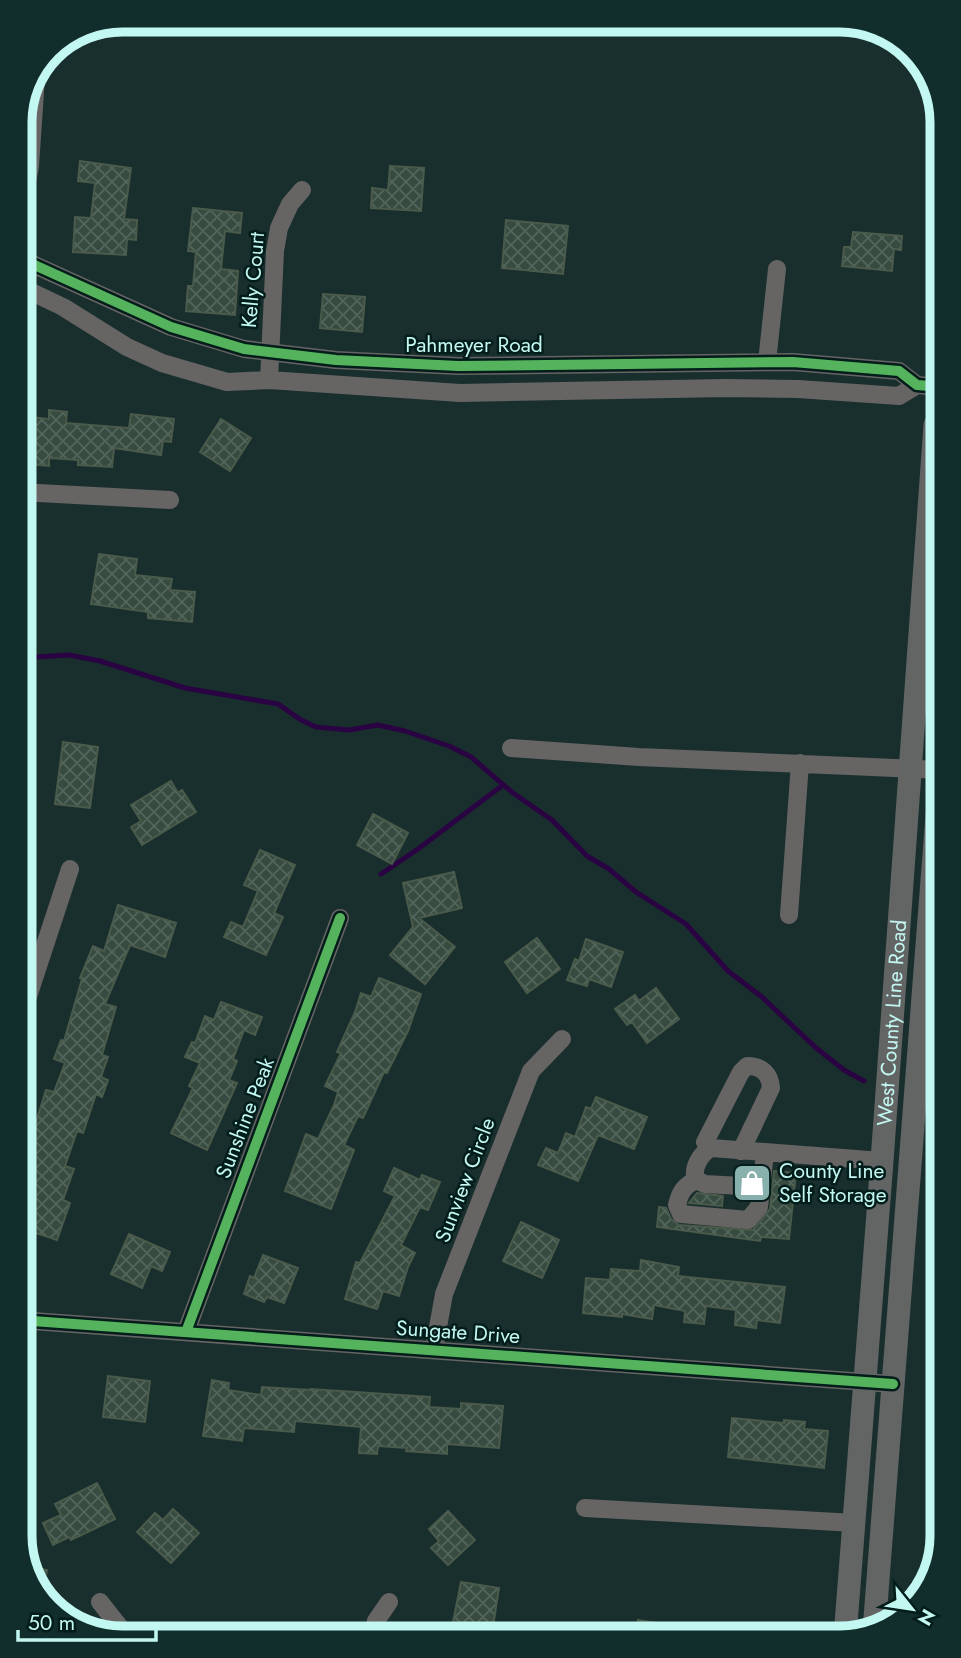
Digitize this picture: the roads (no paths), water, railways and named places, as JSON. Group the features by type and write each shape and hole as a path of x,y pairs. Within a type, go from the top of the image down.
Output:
{"main road":[{"name":"West County Line Road","path":"846,1626 930,494"},
{"name":"West County Line Road","path":"875,1619 930,899"},
{"path":"882,1161 909,1163"}],"street":[{"path":"32,137 34,101"},
{"name":"Kelly Court","path":"269,380 275,251 279,228 290,204 302,190"},
{"name":"Pahmeyer Road","path":"32,264 171,327 244,349 359,362 458,366 767,362 899,371 917,385 930,386"},
{"path":"767,362 777,268"},
{"name":"Pahmeyer Road","path":"32,292 63,307 127,348 162,363 228,383 269,380 460,393 725,388 798,389 899,396 917,385"},
{"path":"32,493 170,500"},
{"path":"510,748 910,770 930,764"},
{"path":"789,915 800,763"},
{"path":"32,984 70,869"},
{"name":"Sunshine Peak","path":"186,1332 341,918"},
{"name":"Sunview Circle","path":"434,1349 444,1294 531,1071 562,1039"},
{"path":"711,1148 705,1142 709,1131 741,1072 747,1066 753,1066 766,1073 771,1088 741,1151"},
{"path":"760,1188 705,1184 696,1180 694,1174 697,1163 705,1151 711,1148 882,1161"},
{"path":"696,1180 679,1194 677,1205 681,1214 748,1220 759,1208 765,1153"},
{"name":"Sungate Drive","path":"32,1321 893,1384"},
{"path":"584,1508 855,1523"},
{"path":"100,1602 119,1626"},
{"path":"375,1626 389,1602"}],"waterway":[{"path":"32,657 69,655 100,661 185,688 278,704 316,727 349,730 378,725 449,746 471,757 513,793 552,820 587,856 686,924 728,971 762,997 815,1047 844,1070 864,1081"},
{"path":"381,874 503,785"}],"place":[{"name":"County Line Self Storage","path":"752,1183"}]}
